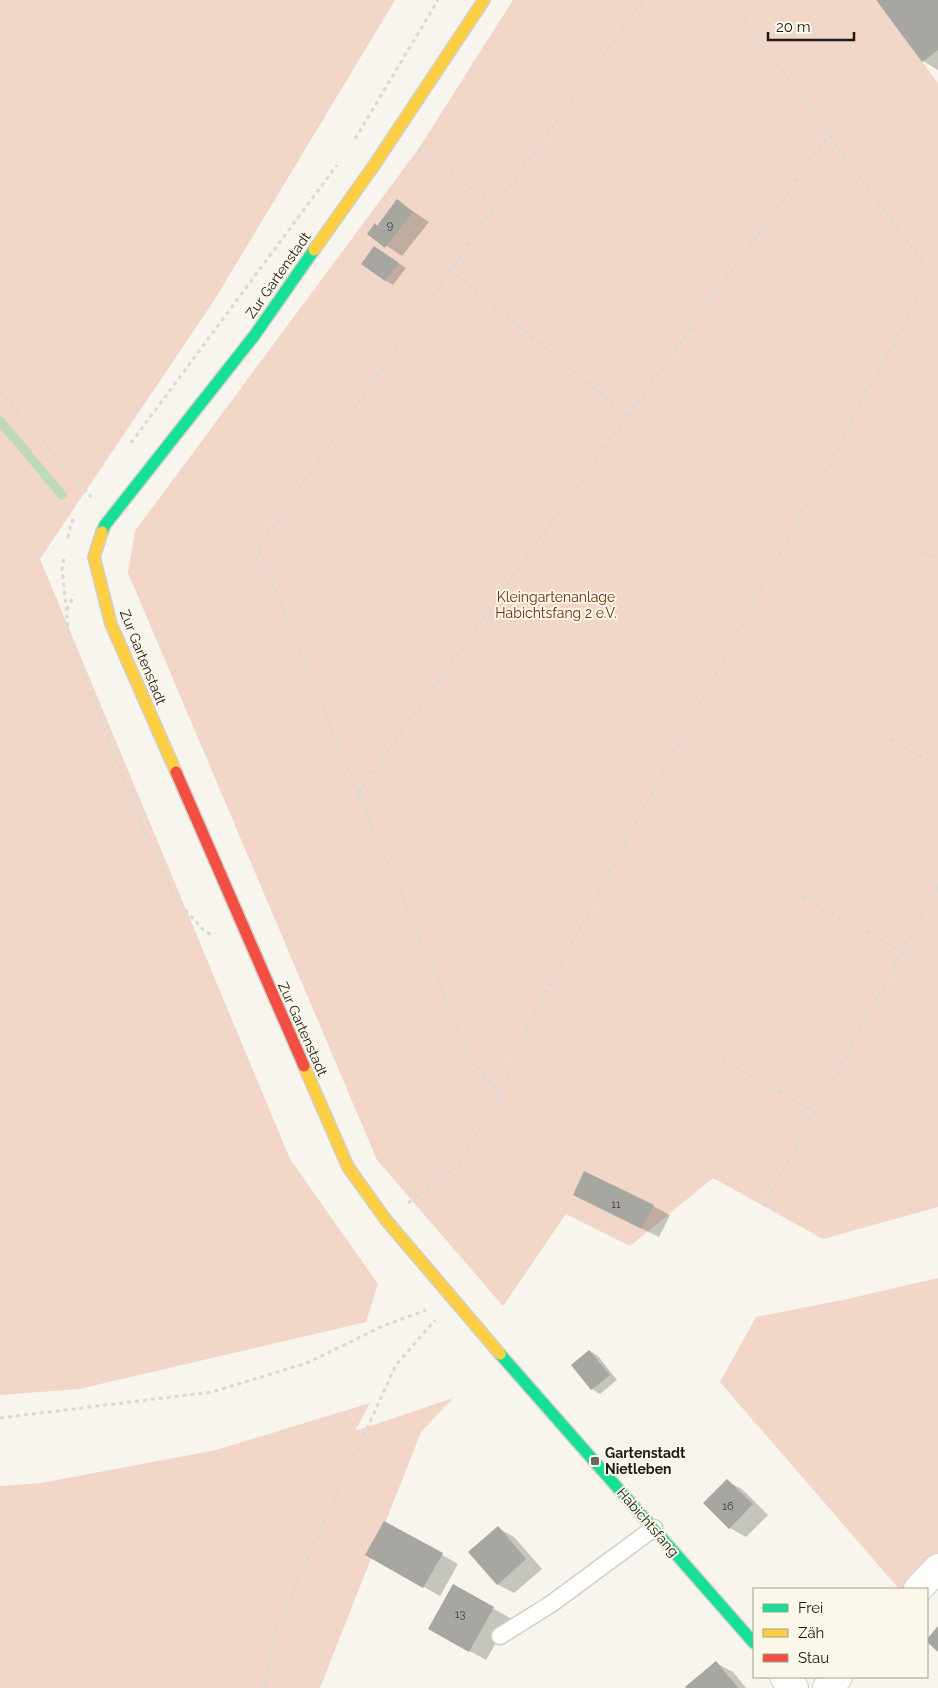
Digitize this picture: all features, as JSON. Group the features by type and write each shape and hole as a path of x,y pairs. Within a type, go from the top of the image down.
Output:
{"street":[{"name":"Zur Gartenstadt","path":"482,1334 386,1220 348,1167 111,624 94,557 104,525 254,336 396,132 484,0"},
{"name":"Habichtsfang","path":"482,1334 753,1642"},
{"path":"919,1588 938,1568"},
{"path":"785,1678 794,1688"},
{"path":"827,1688 837,1678"}],"lane":[{"path":"500,1636 551,1604 654,1528"}],"path":[{"path":"354,140 438,0"},
{"path":"502,1093 474,1063 358,793 258,548 495,206 644,0"},
{"path":"386,1220 457,1166 502,1093 522,1036 931,273 729,0"},
{"path":"396,132 495,206"},
{"path":"358,793 828,135"},
{"path":"126,449 338,164"},
{"path":"450,270 628,416"},
{"path":"0,392 91,497"},
{"path":"86,503 96,489"},
{"path":"68,541 71,523 81,510"},
{"path":"66,550 62,568 68,636 134,806 174,897 206,933 246,936"},
{"path":"924,552 938,560"},
{"path":"876,732 938,765"},
{"path":"764,1206 938,886"},
{"path":"802,897 902,951"},
{"path":"715,1056 815,1112"},
{"path":"0,1418 212,1392 307,1363 384,1326 452,1300"},
{"path":"265,1688 276,1627 396,1365 452,1300"}],"green space":[{"path":"0,0 395,0 215,299 40,559 290,1159 378,1284 366,1322 79,1389 0,1395"},
{"name":"Kleingartenanlage Habichtsfang 2 e.V.","path":"513,0 876,0 938,83 938,1207 823,1239 713,1178 630,1246 566,1214 503,1306 377,1160 128,573 135,531 419,148"},
{"path":"938,1278 938,1563 908,1588 898,1588 720,1382 756,1317 843,1300"},
{"path":"453,1398 421,1432 320,1688 0,1688 0,1486 41,1483 216,1450 370,1403 355,1431"}],"building":[{"path":"876,0 938,0 938,50 922,62"},
{"path":"397,199 413,212 385,248 367,234 375,223 377,226"},
{"path":"374,246 399,263 385,281 361,264"},
{"path":"584,1171 654,1205 642,1229 573,1195"},
{"path":"589,1350 610,1375 591,1390 571,1365"},
{"path":"727,1479 753,1504 729,1529 703,1503"},
{"path":"384,1521 443,1553 423,1588 365,1555"},
{"path":"498,1526 526,1559 497,1585 468,1552"},
{"path":"453,1584 494,1607 469,1652 428,1629"},
{"path":"938,1626 938,1652 928,1643 928,1638"},
{"path":"716,1661 738,1688 685,1687"}],"waterway":[{"path":"0,421 62,495"}],"traffic: fast":[{"path":"102,532 105,525 254,336 314,250"},
{"path":"500,1354 753,1642"}],"traffic: slow":[{"path":"314,250 375,164 484,0"},
{"path":"102,532 94,557 111,624 176,772"},
{"path":"304,1066 348,1167 386,1220 500,1354"}],"traffic: jam":[{"path":"176,772 304,1066"}],"place":[{"name":"Gartenstadt Nietleben","path":"595,1461"}]}
